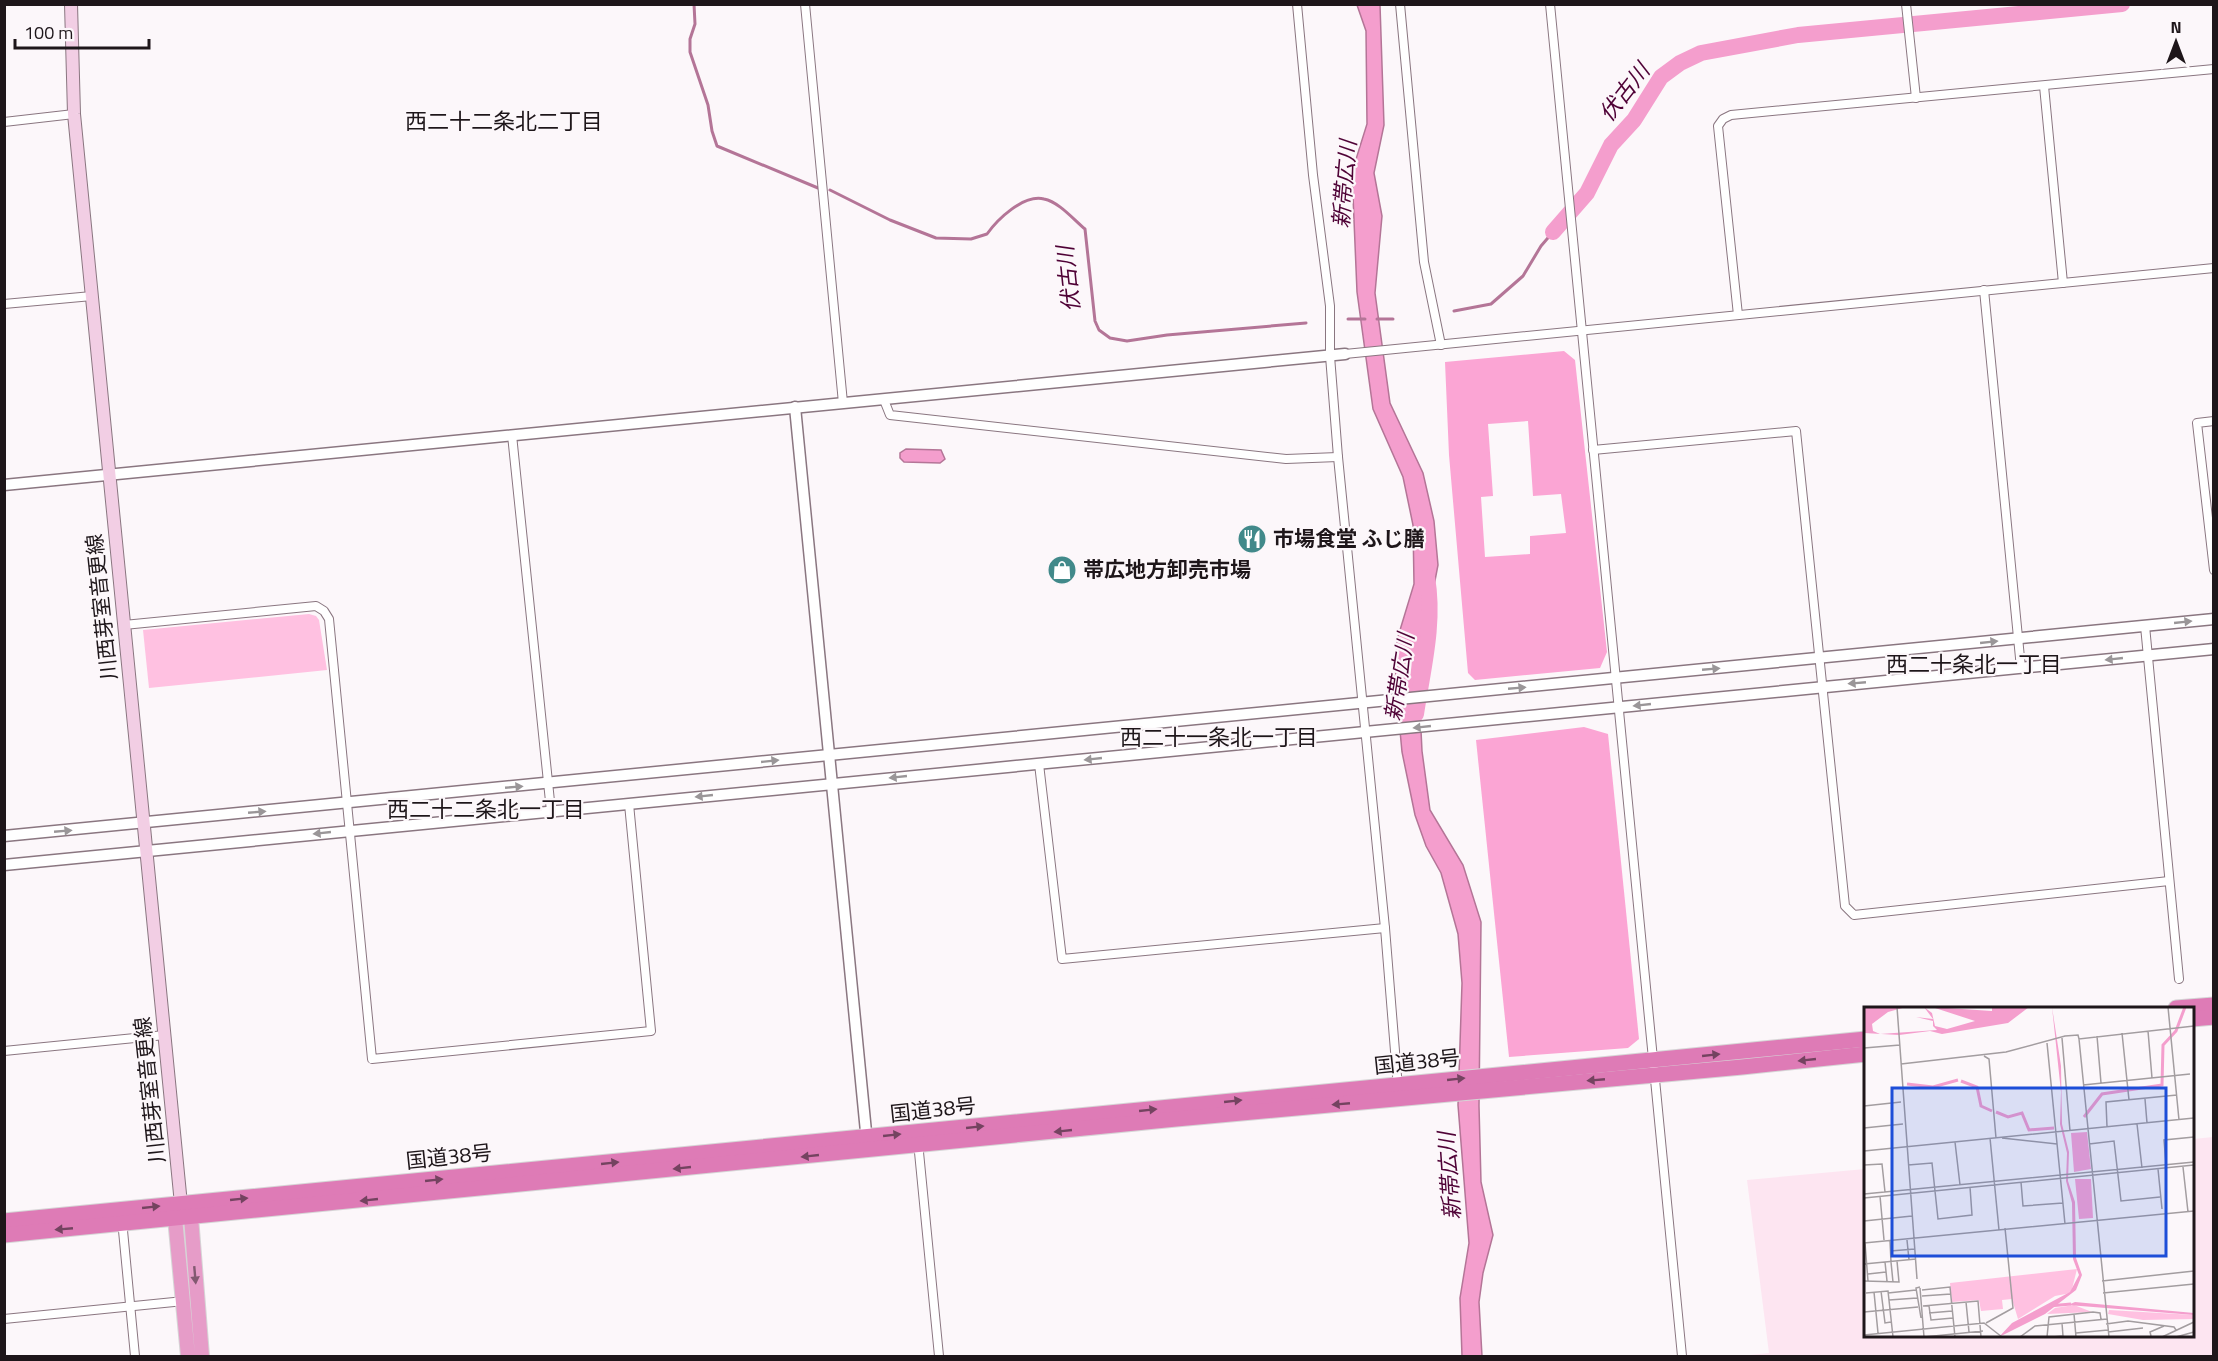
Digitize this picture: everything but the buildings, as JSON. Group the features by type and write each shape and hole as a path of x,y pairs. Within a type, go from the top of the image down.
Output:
{"highway":[{"path":"2189,1007 2214,1005"},
{"path":"2194,1019 2214,1017"},
{"name":"国道38号","path":"1654,1067 1864,1039"},
{"name":"国道38号","path":"4,1221 182,1213 1654,1067 1864,1054"},
{"name":"国道38号","path":"4,1235 122,1217"}],"main road":[{"name":"川西芽室音更線","path":"71,4 74,114 182,1213"},
{"path":"182,1213 188,1356"},
{"path":"182,1213 202,1356"}],"street":[{"path":"805,4 843,403"},
{"path":"1297,4 1313,175 1330,306 1330,356 1338,457 1385,928 1398,1092"},
{"path":"1400,4 1424,262 1441,345"},
{"path":"1550,4 1682,1356"},
{"path":"1906,4 1916,98"},
{"path":"1738,315 1718,126 1731,115 2214,69"},
{"path":"2044,86 2062,283"},
{"path":"4,122 74,114"},
{"path":"4,485 2214,268"},
{"path":"1984,291 2021,668"},
{"path":"4,304 92,296"},
{"path":"884,400 890,414 1286,459 1338,457"},
{"path":"795,407 867,1144"},
{"path":"2214,421 2197,423 2214,570"},
{"path":"1593,450 1796,431 1845,906 1854,915 2169,881"},
{"path":"512,435 550,812"},
{"path":"124,625 316,606 324,611 329,619 372,1059 651,1031 629,804"},
{"path":"4,836 2214,619"},
{"path":"2145,626 2179,979"},
{"path":"4,865 2214,649"},
{"path":"1040,764 1062,959 1385,928"},
{"path":"4,1051 165,1035"},
{"path":"918,1139 939,1356"},
{"path":"122,1217 135,1356"},
{"path":"4,1319 184,1301"}],"shaded area":[{"path":"1564,351 1575,360 1607,652 1600,668 1475,680 1468,673 1449,455 1445,362","holes":["1528,421 1533,496 1561,494 1566,533 1530,536 1530,554 1485,557 1481,497 1493,496 1488,424"]},
{"path":"309,614 316,616 319,620 327,670 149,688 143,630"},
{"path":"1584,727 1608,734 1639,1039 1628,1048 1509,1057 1476,740"},
{"path":"2213,1137 2213,1356 1740,1356 1769,1353 1747,1180 1864,1169 1864,1337 2194,1337 2194,1139"}],"water":[{"path":"1357,5 1380,5 1384,125 1374,173 1382,216 1375,293 1390,403 1423,473 1434,521 1438,565 1418,669 1422,751 1430,810 1463,865 1481,922 1479,1106 1481,1182 1493,1235 1483,1273 1479,1302 1482,1356 1462,1356 1460,1298 1469,1243 1458,1105 1462,983 1458,934 1441,873 1426,846 1415,815 1402,752 1395,677 1397,640 1414,584 1413,525 1403,477 1373,409 1357,292 1352,172 1367,124 1366,31"},
{"path":"906,449 941,450 945,459 940,463 904,462 900,458 900,453"}],"waterway":[{"name":"伏古川","path":"694,4 695,24 690,39 690,52 708,105 717,146 818,188"},
{"name":"伏古川","path":"1553,232 1587,193 1611,145 1634,120 1661,77 1680,63 1701,53 1798,35 2122,4"},
{"name":"伏古川","path":"830,190 890,220 936,238 971,239 987,234 1004,215 1019,204 1036,198 1050,201 1066,211 1085,229 1095,321 1099,330 1110,338 1127,341 1167,335 1306,323"},
{"name":"伏古川","path":"1454,311 1491,304 1523,276 1541,246 1553,232"},
{"name":"伏古川","path":"1348,319 1365,319"},
{"name":"伏古川","path":"1377,319 1393,319"},
{"name":"新帯広川","path":"1416,714 1429,628 1427,577"}],"place":[{"name":"市場食堂 ふじ膳","path":"1252,539"},
{"name":"帯広地方卸売市場","path":"1062,570"}],"district":[{"name":"西二十二条北二丁目","path":"504,121"},
{"name":"西二十条北一丁目","path":"1974,664"},
{"name":"西二十一条北一丁目","path":"1219,737"},
{"name":"西二十二条北一丁目","path":"486,809"}]}
